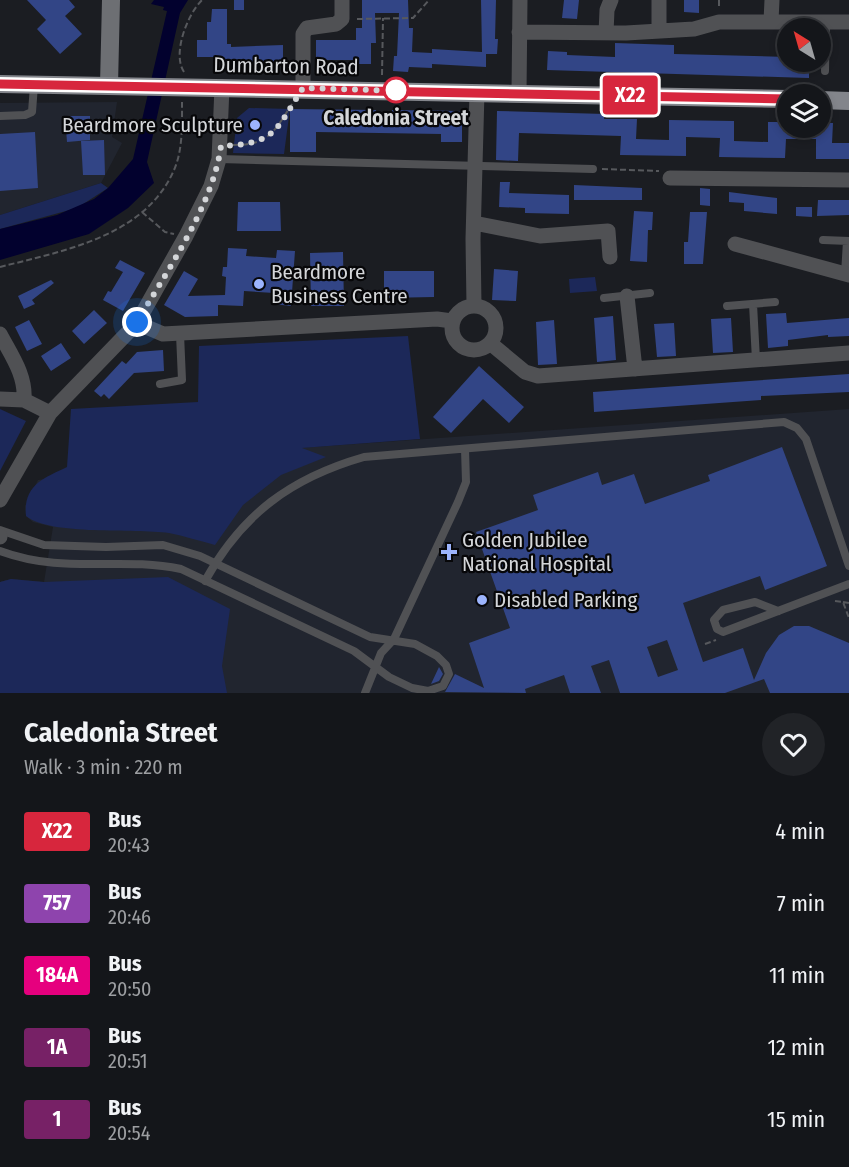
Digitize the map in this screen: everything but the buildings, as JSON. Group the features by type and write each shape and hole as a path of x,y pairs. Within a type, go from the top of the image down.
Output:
{"main road":[{"path":"109,85 111,0"},
{"name":"Dumbarton Road","path":"0,84 134,85 181,79 222,87 777,99"},
{"path":"831,100 849,101"}],"street":[{"path":"303,88 303,34 307,28 336,24 342,19 342,0"},
{"path":"519,93 520,0"},
{"path":"606,33 607,10 611,0"},
{"path":"659,0 659,31"},
{"path":"771,21 772,0"},
{"path":"519,32 659,31 694,29 719,22 777,21"},
{"path":"831,22 849,22"},
{"path":"0,500 50,413 137,322 186,236 211,186 220,152 222,87"},
{"path":"474,305 477,92"},
{"path":"670,178 849,180"},
{"path":"474,223 540,236 608,231 610,257"},
{"path":"735,243 847,275"},
{"path":"627,296 635,369"},
{"path":"474,305 488,310 496,323 494,337 490,343 477,350 462,347 452,336 452,321 460,310 474,305"},
{"path":"137,322 157,333 180,334 437,319 452,321"},
{"path":"0,334 21,374 25,386 24,400"},
{"path":"490,343 525,372 538,376 849,353"},
{"path":"0,399 24,400 50,413"}],"lane":[{"path":"0,116 25,116 32,112 34,85"},
{"path":"220,152 593,169"},
{"path":"823,240 848,241 847,275"},
{"path":"604,298 650,293"},
{"path":"727,306 775,302"},
{"path":"753,303 756,360"},
{"path":"160,384 182,380 180,334"},
{"path":"205,580 215,563 252,517 273,498 331,467 364,458 784,422 797,428 806,439 849,566"},
{"path":"365,693 377,668 381,653 394,639 466,482 465,449"},
{"path":"0,530 44,545 106,547 163,545 215,563 370,637 414,644 437,656 446,665 449,674 443,686 428,691 412,688 389,677 354,651 181,570 161,565 73,566 45,563 0,551"},
{"path":"778,611 755,602 723,610 714,620 717,628 723,632 849,584"}],"path":[{"path":"181,79 181,51 186,27 202,0"},
{"path":"342,19 413,18 429,0"},
{"path":"381,90 383,18"},
{"path":"220,152 261,142 279,126 303,88"},
{"path":"0,267 90,243 142,212 165,186 175,169 183,131"},
{"path":"593,169 668,172 670,178"},
{"path":"142,212 165,232 186,236"},
{"path":"843,602 849,603"}],"shaded area":[{"path":"154,0 188,0 180,13 147,162 154,183 128,208 89,234 0,260 0,229 57,215 94,199 108,188 133,159 167,11 163,10 164,7 151,4"},
{"path":"117,102 112,137 122,143 101,183 0,215 0,103"},
{"path":"249,108 290,109 284,154 233,153 237,118"},
{"path":"101,183 108,188 77,208 0,229 0,215"},
{"path":"595,277 597,291 570,293 569,279"},
{"path":"408,336 420,439 302,448 326,457 281,475 243,505 215,545 169,533 73,529 38,522 26,516 28,497 37,484 67,467 71,409 198,402 199,346"},
{"path":"0,409 26,421 0,471"},
{"name":"Golden Jubilee National Hospital","path":"849,409 849,693 0,693 0,582 11,579 44,582 53,527 33,522 26,516 25,506 38,480 300,448"},
{"path":"168,577 230,609 222,666 227,693 0,693 0,582 11,579 44,582"}],"bus line":[{"name":"X22","path":"0,84 777,99"}],"place":[{"name":"Caledonia Street","path":"396,90"},
{"name":"Beardmore Sculpture","path":"255,125"},
{"name":"Beardmore Business Centre","path":"259,284"},
{"name":"Golden Jubilee National Hospital","path":"449,552"},
{"name":"Disabled Parking","path":"482,600"}],"route":[{"path":"137,322 186,236 211,186 221,146 261,142 279,126 303,88 405,91 396,90"}]}
